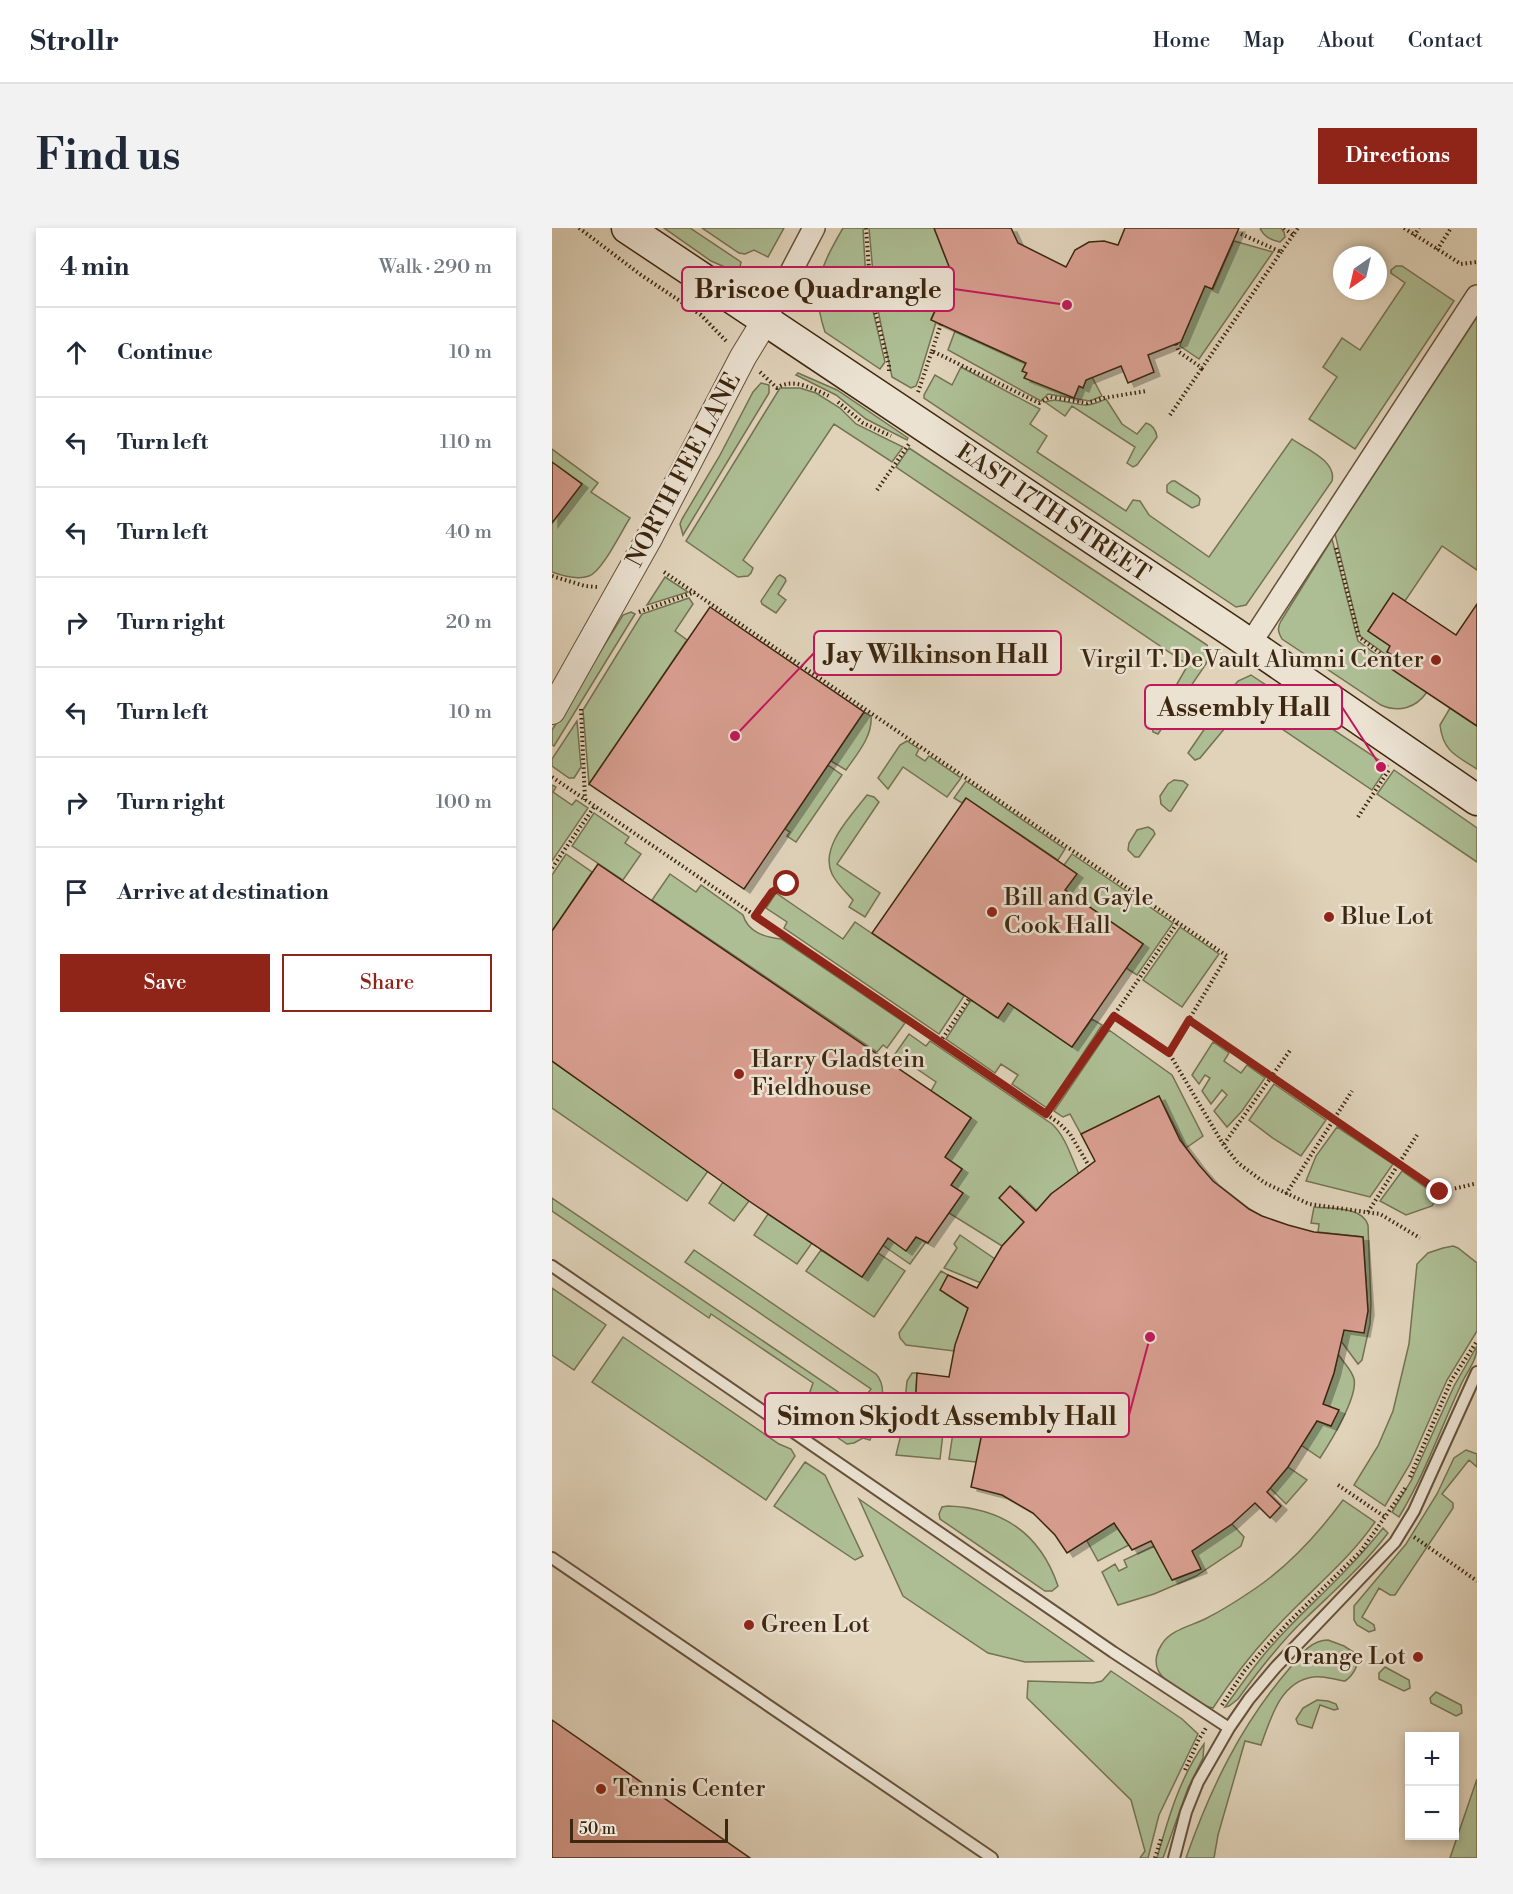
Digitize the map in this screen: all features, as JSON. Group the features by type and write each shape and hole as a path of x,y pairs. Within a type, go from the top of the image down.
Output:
{"main road":[{"name":"EAST 17TH STREET","path":"627,228 1250,644 1477,800"}],"street":[{"name":"NORTH FEE LANE","path":"552,711 648,540 743,357 765,321 814,228"},
{"path":"1250,644 1477,296"}],"lane":[{"path":"552,1266 1104,1646 1228,1728"},
{"path":"1174,1858 1186,1812 1198,1782 1228,1728 1275,1668 1395,1542 1414,1511 1477,1372"},
{"path":"552,1558 992,1858"}],"path":[{"path":"579,228 641,275 701,315 716,332"},
{"path":"866,228 871,296 889,365 890,381"},
{"path":"1284,228 1293,235"},
{"path":"1170,415 1298,228"},
{"path":"1404,228 1461,264 1477,262"},
{"path":"1414,236 1419,228"},
{"path":"1437,250 1450,228"},
{"path":"1241,234 1281,252"},
{"path":"916,399 941,324"},
{"path":"1176,344 1179,352 1202,368"},
{"path":"932,351 1039,403 1050,397 1087,403 1146,391"},
{"path":"877,490 909,444"},
{"path":"1336,547 1359,637 1393,663"},
{"path":"664,572 1227,956 1169,1053"},
{"path":"552,576 585,586 601,587"},
{"path":"639,612 695,592"},
{"path":"581,708 585,801"},
{"path":"1358,817 1392,767"},
{"path":"552,777 1046,1114 1065,1128 1089,1166"},
{"path":"552,868 594,807"},
{"path":"755,916 772,892 787,884"},
{"path":"1046,1114 1178,922"},
{"path":"940,1042 969,999"},
{"path":"1114,1016 1169,1053 1223,1144 1238,1163 1265,1184 1310,1204 1380,1214 1420,1238"},
{"path":"1189,1020 1440,1192 1474,1184"},
{"path":"1223,1144 1291,1049"},
{"path":"1286,1194 1352,1091"},
{"path":"1368,1212 1417,1135"},
{"path":"1220,1707 1245,1670 1288,1622 1361,1551 1386,1517 1406,1487 1451,1381 1477,1341"},
{"path":"1338,1485 1477,1581"}],"green space":[{"path":"664,228 690,228 741,262 740,267 734,271 711,261"},
{"path":"702,228 784,228 768,257 754,250 745,254 739,253"},
{"path":"843,228 863,228 866,281 885,362 880,369 825,332 818,303 820,278 829,254"},
{"path":"869,228 934,228 952,274 931,319 936,322 916,386 911,388 892,377 875,296"},
{"path":"1260,228 1281,228 1285,237 1280,242 1274,240 1266,236"},
{"path":"1234,241 1273,252 1199,359 1180,346 1181,342 1205,286 1213,289"},
{"path":"1396,266 1402,266 1454,301 1355,449 1309,419 1337,377 1323,367 1342,338 1360,350 1405,283 1391,273"},
{"path":"1477,317 1477,570 1442,546 1405,601 1393,594 1368,631 1390,646 1387,652 1397,658 1395,661 1360,636 1335,534"},
{"path":"955,331 1026,363 1023,370 1074,398 1079,386 1083,388 1086,380 1092,377 1102,396 1090,401 1048,394 1041,401 948,350"},
{"path":"961,367 1040,409 1030,424 1047,436 1037,452 1126,511 1133,500 1140,501 1149,515 1209,557 1292,439 1319,456 1330,467 1332,481 1246,605 1236,607 924,398 935,375 952,385"},
{"path":"798,373 837,390 908,438 907,440 866,419 836,395 796,375"},
{"path":"761,383 769,385 769,393 683,535 680,524 682,519 719,457 753,392"},
{"path":"780,388 800,388 816,393 840,408 856,424 903,447 892,462 834,424 743,560 753,568 751,573 748,576 738,577 686,541"},
{"path":"1106,399 1122,424 1137,434 1146,423 1156,432 1157,437 1137,465 1133,467 1127,463 1135,447 1072,406 1065,416 1045,402 1055,400 1086,405"},
{"path":"909,448 1207,645 1209,655 1206,664 1158,734 1153,732 1152,727 1188,665 896,467"},
{"path":"552,449 598,483 591,492 630,518 606,559 589,576 575,578 552,572"},
{"path":"1172,481 1198,496 1199,505 1192,508 1167,492 1167,485"},
{"path":"1332,539 1358,641 1427,692 1418,702 1401,709 1381,705 1282,639 1279,632 1281,621"},
{"path":"780,575 786,581 778,594 786,600 776,613 761,601"},
{"path":"665,577 688,592 647,605"},
{"path":"689,598 693,604 675,631 687,640 589,784 583,710 642,614"},
{"path":"631,612 635,614 554,746 552,745 552,730 623,615"},
{"path":"1251,675 1388,766 1372,790 1245,704 1200,758 1195,760 1188,753 1238,681"},
{"path":"1450,708 1477,726 1477,769 1452,752 1444,741 1440,725"},
{"path":"864,712 871,716 869,731 846,770 831,761"},
{"path":"577,721 581,767 574,778 569,778 552,766 552,759"},
{"path":"907,741 919,749 916,755 925,761 929,756 961,778 947,797 903,767 888,789 878,778 900,745"},
{"path":"828,765 842,775 796,842 787,836 790,832 785,829"},
{"path":"1394,770 1477,828 1477,862 1377,794"},
{"path":"1174,780 1183,781 1188,785 1169,811 1161,804 1160,796 1168,784"},
{"path":"966,781 1065,849 1058,860 966,798 962,803 954,798"},
{"path":"552,785 556,787 553,792 572,805 576,800 588,808 552,861"},
{"path":"867,795 879,802 837,864 880,893 865,917 849,907 853,900 834,878 829,864 833,842"},
{"path":"594,813 629,837 625,843 641,854 623,880 572,846"},
{"path":"1148,827 1155,834 1139,857 1135,857 1128,850 1129,843 1137,830"},
{"path":"566,854 592,872 552,931 552,875"},
{"path":"1072,854 1173,923 1137,975 1126,968 1143,944 1065,890 1076,874 1064,865"},
{"path":"670,874 696,892 701,885 743,915 753,930 781,939 905,1023 887,1048 883,1045 877,1052 652,900"},
{"path":"776,893 843,939 855,922 964,996 939,1034 784,928 787,922 766,908"},
{"path":"1180,927 1219,954 1182,1007 1143,980"},
{"path":"971,1000 997,1018 1008,1003 1072,1047 1092,1019 1102,1025 1047,1108 1012,1084 1018,1075 1001,1064 995,1073 946,1039"},
{"path":"1109,1030 1172,1075 1203,1136 1186,1148 1159,1096 1081,1134 1070,1114 1063,1117 1054,1111"},
{"path":"909,1034 926,1046 930,1041 1052,1124 1068,1148 1079,1174 1051,1194 1036,1211 1011,1187 1000,1198 1024,1222 1002,1246 949,1213 962,1193 951,1185 962,1169 941,1155 958,1138 971,1118 931,1091 936,1082 895,1054"},
{"path":"1213,1042 1229,1053 1224,1061 1241,1073 1247,1065 1265,1078 1242,1111 1227,1127 1214,1111 1227,1095 1222,1090 1211,1104 1202,1091 1210,1078 1205,1075 1199,1084 1192,1075"},
{"path":"552,1061 708,1171 687,1201 552,1108"},
{"path":"1274,1084 1326,1120 1301,1156 1249,1120"},
{"path":"1337,1127 1393,1164 1370,1197 1306,1181 1316,1156"},
{"path":"1402,1171 1433,1193 1436,1199 1432,1206 1406,1215 1380,1201"},
{"path":"723,1182 749,1201 734,1221 709,1203"},
{"path":"552,1198 859,1406 871,1389 685,1262 694,1250 876,1374 883,1397 870,1440 863,1438 847,1444 805,1415 804,1409 813,1383 711,1314 709,1318 552,1211"},
{"path":"1314,1207 1352,1211 1365,1219 1368,1225 1370,1324 1362,1360 1358,1364 1341,1341 1344,1330 1363,1332 1368,1311 1363,1237 1318,1232 1319,1224 1311,1223"},
{"path":"768,1214 812,1243 797,1264 754,1235"},
{"path":"839,1215 885,1236 906,1250 917,1236 926,1242 910,1264"},
{"path":"833,1223 905,1271 874,1317 806,1271 821,1250 862,1277 874,1259"},
{"path":"960,1235 995,1259 981,1283 944,1268 957,1248 954,1244"},
{"path":"1453,1246 1477,1263 1477,1331 1447,1380 1410,1464 1385,1506 1354,1485 1378,1446 1393,1411 1409,1344 1417,1264 1428,1253"},
{"path":"941,1271 948,1275 941,1290 968,1308 954,1351 906,1345 899,1333"},
{"path":"552,1288 606,1325 574,1370 552,1355"},
{"path":"623,1337 779,1444 791,1449 795,1456 766,1500 592,1382"},
{"path":"1477,1346 1473,1362 1399,1517 1392,1512 1411,1481 1454,1386"},
{"path":"1338,1354 1351,1372 1354,1387 1343,1419 1320,1458 1301,1445 1316,1420 1331,1426 1338,1411 1323,1404"},
{"path":"912,1373 917,1373 915,1410 945,1416 940,1459 896,1455 902,1430 907,1381"},
{"path":"954,1426 1019,1442 1009,1470 976,1462 949,1459"},
{"path":"1466,1450 1477,1454 1477,1467 1469,1460 1442,1494 1453,1503 1453,1508 1395,1595 1390,1595 1379,1588 1362,1617 1374,1625 1375,1630 1369,1632 1357,1625 1354,1620 1354,1606 1406,1544 1437,1494 1454,1458"},
{"path":"805,1462 825,1475 863,1556 855,1560 774,1506"},
{"path":"1288,1467 1307,1480 1286,1504 1270,1488"},
{"path":"1093,1491 1129,1545 1098,1561 1087,1541 1089,1539 1070,1512"},
{"path":"859,1499 1093,1661 1025,1662 988,1653 903,1596"},
{"path":"1343,1500 1375,1522 1348,1555 1263,1642 1213,1708 1191,1698 1167,1681 1158,1670 1156,1663 1159,1650 1166,1639 1175,1632 1225,1608 1269,1579 1303,1548"},
{"path":"942,1507 985,1512 1002,1518 1016,1527 1041,1551 1058,1586 1052,1591 1045,1591 940,1519 939,1514"},
{"path":"1232,1524 1244,1537 1241,1546 1196,1576 1154,1594 1118,1605 1102,1572 1115,1564 1119,1571 1127,1567 1124,1560 1154,1546 1173,1580 1200,1569 1192,1551"},
{"path":"1383,1528 1388,1533 1369,1556 1297,1626 1238,1699 1225,1707 1271,1647 1349,1567"},
{"path":"1328,1640 1358,1655 1358,1662 1353,1673 1345,1681 1313,1677 1292,1686 1278,1703 1261,1745 1245,1741 1218,1835 1214,1858 1186,1858 1216,1783 1256,1712 1297,1659 1310,1646"},
{"path":"1385,1667 1409,1680 1410,1688 1404,1691 1379,1679 1379,1673"},
{"path":"1111,1671 1182,1719 1198,1734 1159,1815 1148,1858 1140,1858 1145,1851 1131,1800 1027,1698 1028,1681 1093,1683 1102,1681"},
{"path":"1436,1692 1461,1705 1462,1713 1456,1716 1431,1703 1430,1698"},
{"path":"1317,1700 1336,1704 1338,1709 1334,1710 1320,1705 1312,1728 1298,1724 1296,1719 1303,1708"},
{"path":"1204,1744 1203,1758 1188,1788 1163,1858 1157,1858 1181,1784"},
{"path":"1477,1779 1477,1858 1450,1858 1456,1840 1459,1840 1459,1832"}],"building":[{"path":"934,228 1011,228 1018,243 1066,267 1075,250 1089,242 1104,241 1118,245 1125,228 1239,228 1212,289 1205,286 1181,342 1148,355 1154,372 1128,383 1121,366 1086,380 1083,388 1079,386 1074,398 1024,378 1027,373 1022,371 1026,363 931,320 952,274"},
{"path":"552,462 582,484 552,523"},
{"name":"Virgil T. DeVault Alumni Center","path":"1393,593 1456,635 1477,604 1477,726 1390,668 1397,658 1387,652 1390,646 1368,631"},
{"path":"710,607 864,712 744,889 589,784"},
{"name":"Bill and Gayle Cook Hall","path":"966,798 1077,874 1065,890 1143,944 1072,1047 1008,1003 998,1018 872,933"},
{"name":"Harry Gladstein Fieldhouse","path":"598,864 971,1118 945,1157 962,1169 951,1185 963,1193 928,1243 916,1237 906,1251 888,1238 862,1277 749,1201 552,1061 552,931"},
{"path":"1159,1096 1180,1140 1199,1165 1213,1181 1249,1209 1262,1216 1314,1232 1363,1237 1368,1311 1364,1333 1344,1330 1334,1373 1323,1404 1339,1410 1331,1426 1317,1421 1288,1467 1267,1492 1281,1506 1270,1518 1255,1503 1232,1524 1192,1551 1201,1569 1172,1580 1151,1541 1132,1550 1114,1523 1067,1553 1055,1535 1033,1513 1002,1495 971,1487 982,1433 954,1426 954,1418 915,1410 917,1373 949,1377 955,1345 968,1308 940,1290 948,1275 977,1288 1002,1246 1024,1222 999,1198 1010,1186 1036,1211 1051,1194 1095,1161 1081,1134"},
{"name":"Tennis Center","path":"552,1720 750,1858 552,1858"}],"place":[{"name":"Briscoe Quadrangle","path":"1067,305"},
{"name":"Virgil T. DeVault Alumni Center","path":"1436,660"},
{"name":"Jay Wilkinson Hall","path":"735,736"},
{"name":"Assembly Hall","path":"1381,767"},
{"name":"Bill and Gayle Cook Hall","path":"992,912"},
{"name":"Blue Lot","path":"1329,917"},
{"name":"Harry Gladstein Fieldhouse","path":"739,1074"},
{"name":"Simon Skjodt Assembly Hall","path":"1150,1337"},
{"name":"Green Lot","path":"749,1625"},
{"name":"Orange Lot","path":"1418,1657"},
{"name":"Tennis Center","path":"601,1789"}],"route":[{"path":"787,884 772,892 755,916 1046,1114 1114,1016 1169,1053 1189,1020 1440,1192"}]}
